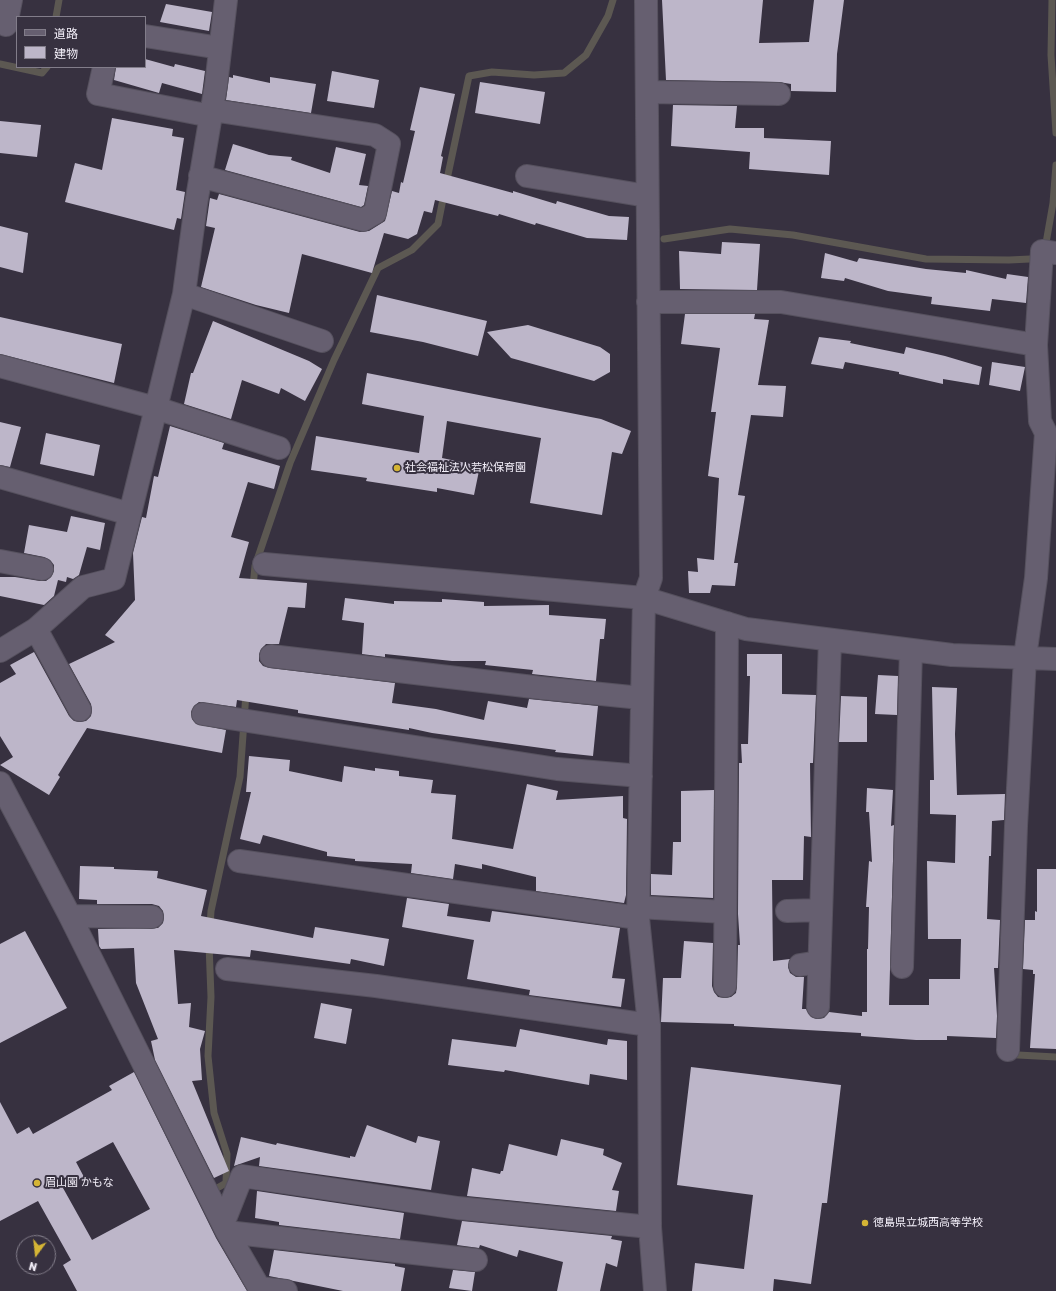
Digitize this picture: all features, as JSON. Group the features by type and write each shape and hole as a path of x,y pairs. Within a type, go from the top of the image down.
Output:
{"street":[{"path":"6,25 11,0"},
{"path":"0,651 36,629 83,587 114,579 184,294 226,0"},
{"path":"646,0 651,578 644,598 638,912 650,1025 650,1227 655,1291"},
{"path":"146,36 220,48"},
{"path":"104,68 98,94 211,113 374,134 388,144 375,213 363,220 200,176"},
{"path":"647,92 779,94"},
{"path":"527,176 648,196"},
{"path":"1008,1050 1016,826 1025,657 1036,578 1051,433 1040,421 1036,345 1049,252"},
{"path":"184,294 322,340"},
{"path":"648,302 781,302 1036,345"},
{"path":"0,366 156,408 279,448"},
{"path":"0,477 130,514"},
{"path":"0,561 42,569"},
{"path":"264,564 644,598 746,629 952,655 1056,659"},
{"path":"725,986 727,623"},
{"path":"36,629 80,710"},
{"path":"818,1007 810,963 821,910 830,640"},
{"path":"902,967 911,650"},
{"path":"271,656 542,688 641,698"},
{"path":"203,714 245,722 557,769 641,776"},
{"path":"0,783 70,916 225,1228 260,1289 286,1291"},
{"path":"239,860 638,912 725,912"},
{"path":"787,911 821,910"},
{"path":"70,916 152,917"},
{"path":"227,969 376,986 650,1025"},
{"path":"225,1228 242,1176 458,1208 650,1227"},
{"path":"225,1228 476,1260"}],"building":[{"path":"662,0 763,0 759,43 809,42 814,0 844,0 837,54 836,92 791,91 791,84 779,82 666,80"},
{"path":"166,4 212,12 209,31 160,22"},
{"path":"146,59 174,67 175,64 205,71 202,94 162,83 159,93 114,80 116,68 146,68"},
{"path":"332,71 379,80 374,108 327,101"},
{"path":"233,75 270,83 270,77 316,84 311,113 226,100 229,77 233,78"},
{"path":"480,82 545,92 540,124 475,113"},
{"path":"420,87 455,94 441,156 443,157 440,173 513,193 513,191 556,204 557,201 609,216 629,217 627,240 587,238 536,223 535,225 499,214 498,216 435,200 432,213 424,211 417,234 408,239 384,233 372,273 302,254 289,313 256,305 201,287 215,228 206,226 210,198 217,200 219,194 360,232 369,231 385,221 392,191 399,193 401,182 403,183 415,131 410,130"},
{"path":"673,105 737,106 735,128 764,128 764,138 831,141 829,175 749,169 750,152 671,146"},
{"path":"112,118 173,129 172,136 184,138 176,190 185,192 181,219 177,218 174,230 65,202 75,163 102,170"},
{"path":"0,121 41,125 37,157 0,153"},
{"path":"233,144 269,155 292,157 291,160 330,173 336,147 366,154 359,185 368,186 364,205 361,207 225,170"},
{"path":"0,226 28,233 23,273 0,267"},
{"path":"722,242 760,244 757,290 680,289 679,251 721,254"},
{"path":"825,253 857,262 859,258 926,269 966,273 966,270 1006,279 1007,274 1028,277 1026,303 992,299 990,311 931,304 932,297 888,291 845,278 844,281 821,278"},
{"path":"377,295 487,321 478,356 423,342 370,332"},
{"path":"685,314 755,314 754,319 769,320 758,385 786,386 783,417 751,415 738,495 745,496 734,563 738,563 735,586 712,585 710,593 689,593 688,571 698,572 697,558 714,560 719,478 708,476 716,412 711,412 720,348 681,344"},
{"path":"0,317 122,344 114,383 0,354"},
{"path":"213,321 309,361 322,369 305,401 281,388 279,394 242,380 231,419 184,404 191,373 193,373"},
{"path":"528,325 600,347 610,354 610,372 594,381 511,358 487,332"},
{"path":"819,337 851,341 850,343 904,354 906,347 945,356 982,367 979,385 943,379 943,384 899,374 899,372 845,362 843,369 811,364"},
{"path":"992,362 1025,367 1020,391 989,385"},
{"path":"367,373 601,419 631,431 622,454 612,452 602,515 530,503 541,438 447,421 442,458 480,466 474,495 437,488 437,492 366,481 367,478 311,470 316,436 419,453 424,416 362,404"},
{"path":"0,422 21,427 10,467 0,465"},
{"path":"170,426 224,443 222,449 280,466 274,489 248,482 231,537 249,542 239,578 307,583 305,608 288,607 279,644 266,644 261,649 259,661 263,666 395,683 392,703 436,709 484,720 488,701 527,708 529,699 598,706 593,756 555,752 556,750 298,713 298,710 237,700 236,707 199,702 194,706 191,712 192,719 196,724 226,730 222,753 87,728 58,775 60,777 49,795 0,765 13,757 0,736 0,683 16,674 10,665 34,652 69,716 74,721 80,722 86,721 91,716 91,704 69,664 115,642 105,635 135,600 133,553 142,517 146,518 154,476 158,477"},
{"path":"46,433 100,445 94,476 40,464"},
{"path":"71,516 105,523 100,550 87,547 79,575 73,579 67,577 66,582 58,580 54,596 44,605 0,596 0,577 15,577 46,581 51,577 54,571 54,565 50,560 44,557 24,553 29,525 67,532"},
{"path":"345,598 394,604 394,601 442,602 442,599 484,602 484,606 549,605 549,615 606,619 604,639 600,639 596,681 532,674 533,670 485,665 486,661 452,661 385,654 385,657 362,654 364,623 342,620"},
{"path":"747,654 782,654 782,694 816,695 813,763 810,763 811,837 804,836 803,880 772,880 773,961 790,959 788,967 790,973 796,977 804,977 802,1009 806,1009 811,1017 817,1019 824,1018 829,1012 862,1016 862,1012 867,1012 869,907 866,907 869,861 872,862 869,812 866,812 867,788 893,790 891,826 894,825 889,1005 929,1005 929,979 960,979 961,939 928,939 927,861 955,863 956,815 930,814 930,780 934,780 932,687 957,688 955,734 957,795 1005,794 1004,820 992,821 991,856 989,856 987,919 1000,920 998,968 994,968 997,1016 996,1038 947,1036 947,1040 916,1040 861,1036 861,1033 734,1026 734,1024 661,1022 663,978 681,978 684,941 713,943 712,986 714,992 718,997 725,998 731,997 736,993 738,945 740,945 738,914 739,763 742,763 741,744 748,744 750,676 747,676"},
{"path":"878,675 898,676 897,715 875,714"},
{"path":"841,696 867,697 867,742 839,742"},
{"path":"249,756 290,760 289,771 342,782 344,766 375,771 375,768 399,771 399,776 433,780 431,793 456,795 452,839 513,849 527,784 558,791 556,800 623,796 623,818 627,819 626,895 624,903 536,891 536,877 482,864 482,869 455,864 453,879 411,873 412,864 355,861 355,859 327,856 327,852 263,835 260,844 240,839 251,792 246,792"},
{"path":"714,790 713,898 651,895 651,874 672,875 673,842 681,842 681,791"},
{"path":"80,866 158,871 157,878 207,890 201,916 313,938 315,927 389,939 384,966 351,959 350,964 251,950 250,957 174,950 178,1004 191,1003 189,1027 205,1031 200,1049 202,1080 192,1081 229,1171 214,1178 155,1060 151,1041 158,1039 136,983 134,948 101,949 99,946 98,929 158,928 163,923 163,911 159,906 152,904 97,904 97,900 79,899"},
{"path":"1037,869 1056,869 1056,1049 1030,1048 1035,974 1033,974 1033,970 1023,969 1025,920 1035,920 1035,911 1037,912"},
{"path":"407,898 449,904 447,916 490,922 492,911 620,928 612,978 625,979 621,1007 529,995 530,990 467,979 474,940 402,927"},
{"path":"25,931 67,1008 0,1043 0,944"},
{"path":"321,1003 352,1009 346,1044 314,1038"},
{"path":"520,1029 607,1045 608,1039 627,1041 627,1080 590,1074 589,1085 505,1070 504,1072 448,1065 452,1039 516,1047"},
{"path":"691,1067 841,1085 827,1203 822,1203 811,1284 774,1279 773,1291 692,1291 695,1263 744,1269 753,1195 677,1185"},
{"name":"眉山園 かもな","path":"134,1072 216,1238 247,1291 77,1291 63,1265 71,1260 38,1201 0,1221 0,1102 17,1134 29,1127 33,1134 112,1090 109,1086","holes":["113,1142 150,1209 92,1240 63,1188 84,1177 76,1162"]},
{"path":"367,1125 416,1143 418,1136 440,1141 431,1190 259,1166 260,1157 234,1166 241,1137 276,1145 277,1143 350,1158 350,1156 355,1157"},
{"path":"561,1139 604,1149 603,1155 622,1163 612,1190 619,1191 616,1211 467,1196 472,1168 500,1174 501,1171 503,1171 509,1144 557,1156"},
{"path":"257,1191 404,1213 400,1239 279,1225 279,1222 255,1218"},
{"path":"462,1221 612,1236 611,1239 622,1241 617,1267 606,1263 600,1291 557,1291 563,1262 519,1250 517,1257 480,1245 479,1248 457,1245"},
{"path":"274,1250 395,1264 395,1266 405,1268 401,1291 343,1291 269,1276"},
{"path":"453,1270 475,1272 472,1291 449,1288"}],"waterway":[{"path":"56,16 59,0"},
{"path":"446,184 469,76 492,72 534,75 564,73 586,55 608,16 613,0"},
{"path":"1052,0 1051,55 1056,133"},
{"path":"0,64 16,67"},
{"path":"19,68 42,73 46,68"},
{"path":"1046,243 1053,203 1056,165"},
{"path":"253,587 255,566 290,463 334,360 378,268 412,250 438,224 444,194"},
{"path":"664,239 730,229 793,235 926,259 1030,259"},
{"path":"210,927 211,911 240,777 246,693"},
{"path":"209,944 211,997 208,1056 214,1113 227,1154 226,1183 219,1187"},
{"path":"1018,1055 1056,1057"}],"place":[{"name":"社会福祉法人若松保育園","path":"397,468"},
{"name":"眉山園 かもな","path":"37,1183"},
{"name":"徳島県立城西高等学校","path":"865,1223"}]}
